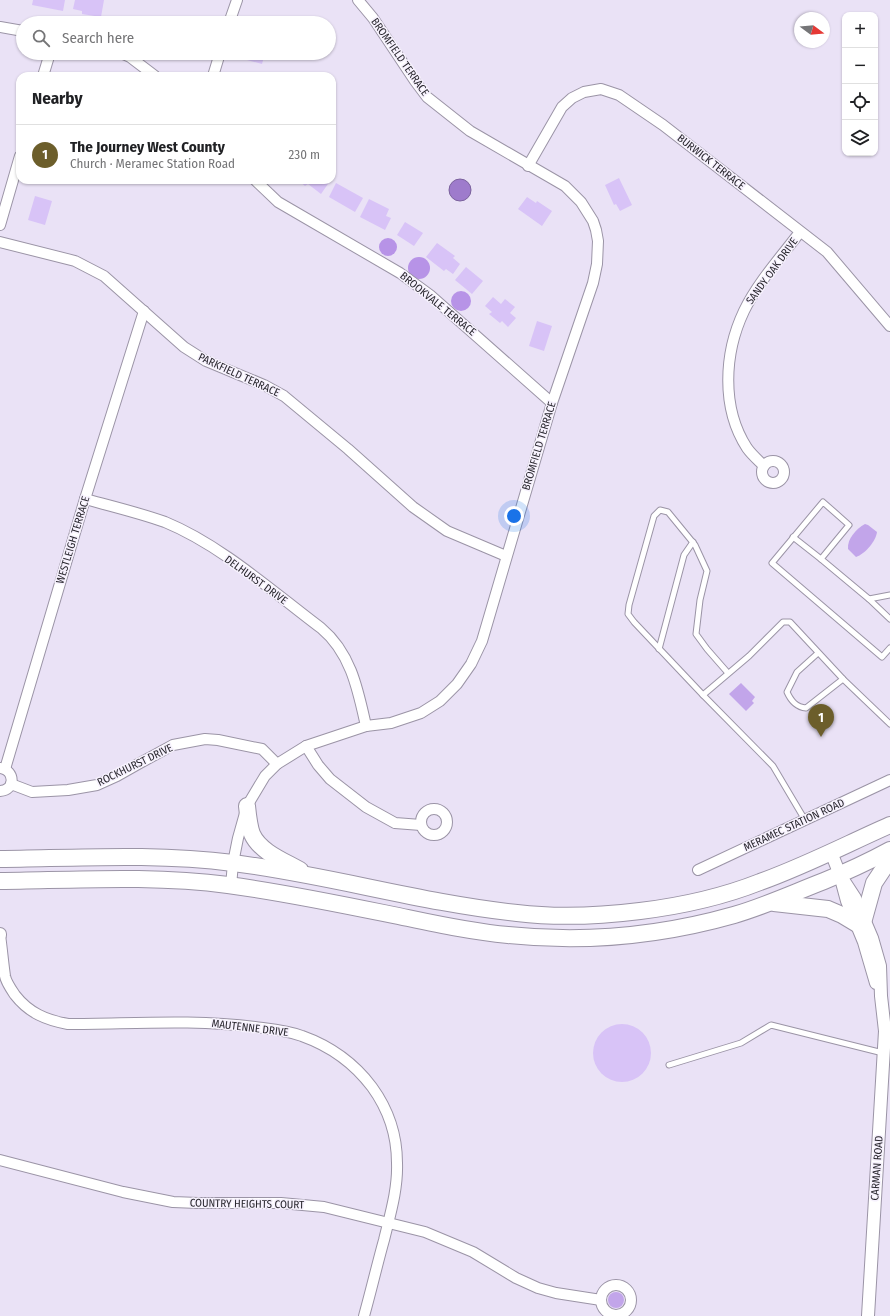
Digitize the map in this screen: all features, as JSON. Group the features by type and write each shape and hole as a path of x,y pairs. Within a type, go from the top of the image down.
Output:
{"highway":[{"path":"247,806 249,823 256,841 275,856 310,876"},
{"path":"0,859 163,857 233,863 519,914 560,916 601,915 682,905 759,883 890,825"},
{"path":"0,881 160,880 208,883 298,897 466,929 506,935 545,938 586,938 625,936 665,931 720,919 771,903 840,875 890,850"},
{"path":"771,903 828,909 860,922 874,883 890,859"}],"street":[{"path":"231,16 237,0"},
{"name":"BROMFIELD TERRACE","path":"231,886 233,863 242,821 247,806 265,776 277,764 306,746 366,726 391,724 421,713 440,701 457,684 471,664 482,642 552,403 597,264 598,241 596,230 593,221 581,202 565,186 528,166 470,131 427,97 373,18 358,0"},
{"path":"0,27 16,30"},
{"path":"44,72 48,60"},
{"path":"134,60 150,72"},
{"path":"213,72 218,60"},
{"name":"BURWICK TERRACE","path":"528,166 562,107 572,98 584,92 601,89 619,95 663,125 800,232 828,252 890,326"},
{"path":"0,225 16,170"},
{"name":"BROOKVALE TERRACE","path":"259,184 278,202 400,273 430,295 552,403"},
{"name":"SANDY OAK DRIVE","path":"764,466 748,449 735,424 731,408 728,375 729,361 737,326 744,310 756,291 800,232"},
{"name":"PARKFIELD TERRACE","path":"0,242 75,261 104,276 184,347 206,361 264,385 284,396 342,444 413,507 447,531 506,556"},
{"name":"WESTLEIGH TERRACE","path":"2,769 144,312"},
{"name":"DELHURST DRIVE","path":"86,499 164,522 182,530 215,549 330,635 350,664 366,726"},
{"name":"ROCKHURST DRIVE","path":"11,784 32,792 68,790 97,785 118,776 173,746 205,739 218,740 262,749 277,764"},
{"path":"306,746 318,765 330,779 366,807 395,823 421,825"},
{"path":"0,791 6,790 12,781 10,774 2,769"},
{"name":"MERAMEC STATION ROAD","path":"698,870 890,780"},
{"name":"CARMAN ROAD","path":"831,852 840,875 855,898 864,942 881,996"},
{"name":"CARMAN ROAD","path":"860,922 872,938 882,972 881,996 885,1031 884,1053 886,1089 868,1316"},
{"name":"MAUTENNE DRIVE","path":"0,934 5,977 12,990 28,1009 53,1021 68,1024 219,1023 275,1029 302,1035 328,1047 364,1076 377,1094 388,1115 396,1144 397,1164 395,1194 364,1316"},
{"name":"COUNTRY HEIGHTS COURT","path":"0,1160 123,1192 172,1202 257,1202 301,1204 324,1207 425,1232 473,1252 516,1278 538,1288 556,1293 601,1300"}],"lane":[{"path":"821,559 849,525 823,502 772,563 882,657 890,648"},
{"path":"728,673 696,634 700,600 707,571 693,542 668,512 660,510 654,516 628,605 628,614 773,766 805,820"},
{"path":"793,537 869,599 890,619"},
{"path":"660,649 684,555 693,542"},
{"path":"869,599 890,596"},
{"path":"703,694 749,656 783,622 790,622 843,679 890,724"},
{"path":"818,653 797,672 787,692 791,700 799,707 806,708 843,679"},
{"path":"669,1066 741,1043 771,1025 884,1053"}],"shaded area":[{"path":"460,179 468,182 471,190 468,198 460,201 452,198 449,190 452,182"},
{"path":"384,238 392,238 397,243 395,254 392,256 384,256 379,251 379,243"},
{"path":"419,257 427,260 430,268 427,276 419,279 411,276 408,268 411,260"},
{"path":"461,291 468,294 471,301 468,308 461,311 454,308 451,301 454,294"},
{"path":"865,524 877,532 876,536 866,550 856,557 848,549 848,545 855,531"},
{"path":"741,683 755,697 752,701 754,703 746,711 729,694"},
{"path":"616,1292 622,1294 624,1300 622,1306 616,1308 610,1306 608,1300 610,1294"}],"building":[{"path":"33,0 65,0 63,11 32,5"},
{"path":"75,0 104,0 101,16 82,14 82,11 73,9"},
{"path":"247,60 263,60 262,64"},
{"path":"619,178 632,205 620,211 616,204 614,205 605,185"},
{"path":"336,183 363,198 355,212 329,197"},
{"path":"308,184 328,184 321,194"},
{"path":"35,196 52,201 45,225 28,220"},
{"path":"527,197 536,203 537,201 552,211 542,226 518,209"},
{"path":"369,199 389,209 386,216 391,218 385,230 360,217"},
{"path":"405,222 423,233 414,246 397,235"},
{"path":"437,243 455,256 453,258 460,264 453,274 446,269 444,271 426,257"},
{"path":"466,267 483,281 472,294 455,280"},
{"path":"493,297 501,304 505,299 515,307 510,313 516,318 508,327 502,321 500,323 489,314 492,312 485,306"},
{"path":"537,321 552,326 544,351 529,346"},
{"path":"616,1024 628,1024 643,1032 651,1047 651,1059 643,1074 628,1082 616,1082 601,1074 593,1059 593,1047 601,1032"}],"place":[{"name":"The Journey West County","path":"821,737"}]}
